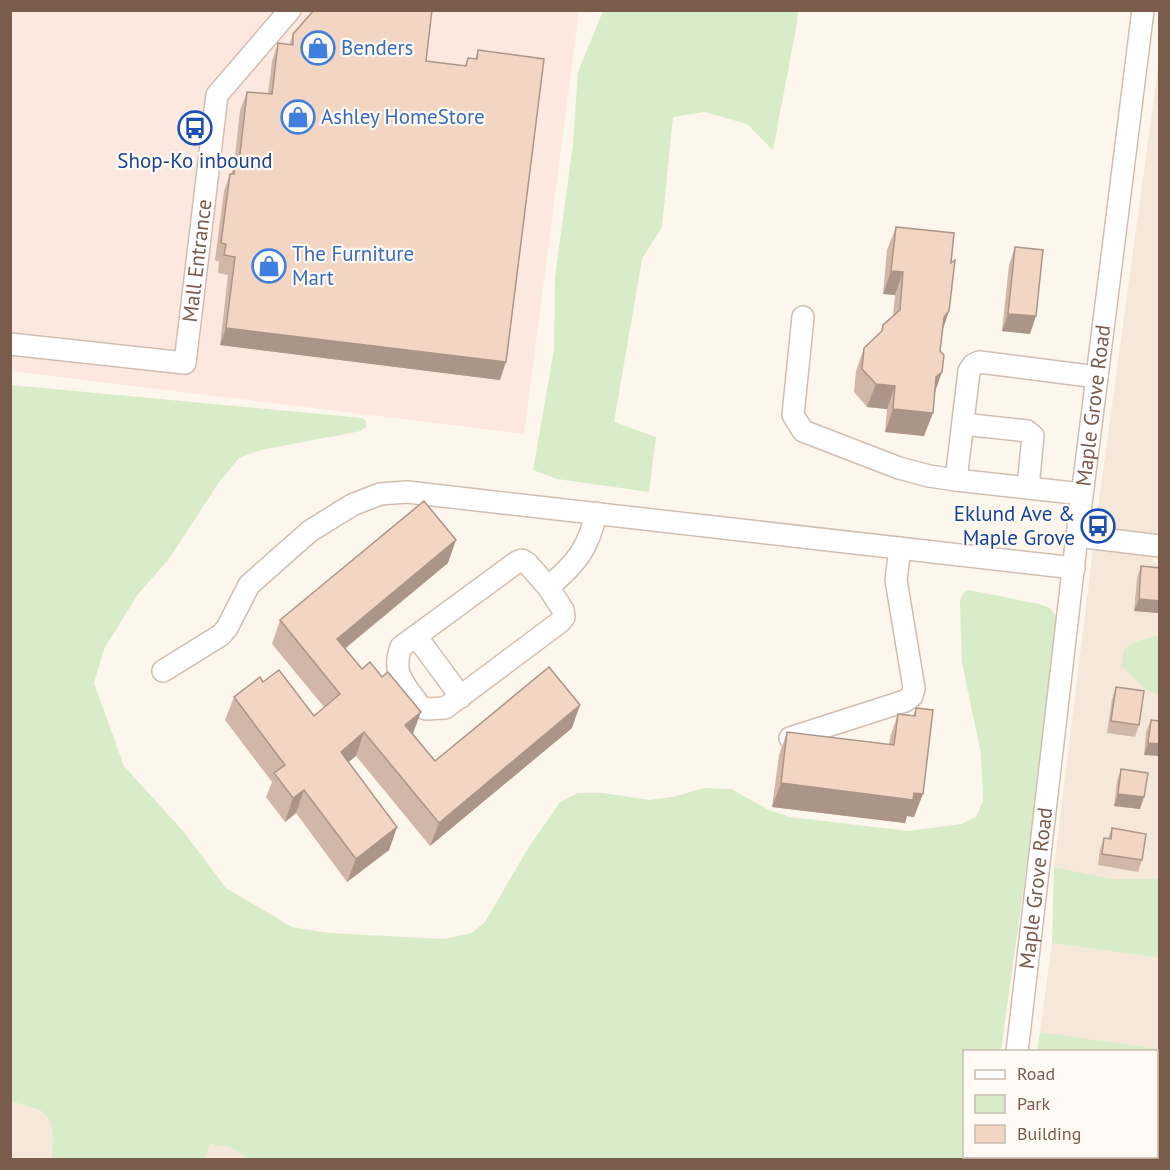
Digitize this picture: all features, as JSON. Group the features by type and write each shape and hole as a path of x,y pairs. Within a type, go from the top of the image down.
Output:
{"street":[{"name":"Mall Entrance","path":"10,344 185,363 217,95 290,10"},
{"name":"Maple Grove Road","path":"1017,1050 1082,494 1143,10"},
{"path":"803,317 793,404 793,415 803,430 899,468 929,476 1082,494"},
{"path":"956,480 969,371 973,365 979,362 1097,377"},
{"path":"963,424 1027,431 1033,436 1028,487"},
{"path":"164,671 221,635 227,628 249,585 310,531 352,505 380,494 407,492 1074,568"},
{"path":"548,587 572,566 585,549 596,513"},
{"path":"1077,536 1160,546"},
{"path":"790,738 905,701 912,696 914,688 896,580 900,548"},
{"path":"517,562 527,563 548,587 563,610 564,617 560,622 445,708 426,709 420,706 397,672 401,647 517,562"},
{"path":"416,636 461,697"}],"shaded area":[{"path":"11,11 579,11 524,434 11,371"},
{"path":"1159,61 1160,538 1157,538 1152,561 1159,566 1159,635 1138,641 1143,687 1159,696 1159,879 1113,879 1054,867 1098,508"},
{"path":"1052,943 1159,958 1159,1049 1040,1032"},
{"path":"11,1102 29,1106 46,1115 53,1124 51,1159 11,1160"},
{"path":"210,1144 230,1147 246,1159 205,1160"}],"green space":[{"path":"603,11 798,11 773,150 747,124 704,112 673,117 662,227 642,259 614,422 656,437 649,492 557,479 533,470 554,350 555,277 573,144 578,72"},
{"path":"11,385 362,418 366,421 366,427 361,431 261,450 239,458 217,485 169,559 138,594 104,649 94,683 124,766 183,831 226,888 292,927 329,933 444,939 472,933 485,922 527,850 560,802 578,793 603,793 649,800 672,797 705,788 731,789 769,810 790,817 908,831 961,824 976,817 983,801 981,754 962,663 960,601 963,593 969,590 1039,604 1050,608 1057,618 1033,820 1001,1050 963,1050 963,1158 985,1159 246,1160 246,1157 230,1147 210,1144 205,1159 51,1159 52,1134 49,1118 36,1109 11,1102"},
{"path":"1160,635 1159,696 1143,687 1121,666 1124,649 1138,641"},
{"path":"1054,867 1113,879 1159,879 1159,958 1052,943"},
{"path":"1040,1032 1159,1049 1159,1159 1024,1159 1158,1158 1158,1050 1037,1050"}],"building":[{"path":"314,10 432,10 426,61 466,66 468,58 477,59 478,50 544,59 506,362 226,328 235,257 224,255 226,244 221,243 230,174 234,174 235,163 239,163 247,92 272,94 278,43 293,45 293,34"},
{"path":"896,227 954,233 951,263 955,260 949,311 944,317 940,351 944,355 942,372 936,377 933,413 893,409 895,386 876,384 862,369 864,348 882,331 883,325 900,310 903,272 891,271"},
{"path":"1015,247 1043,250 1036,316 1008,314"},
{"path":"424,501 456,540 337,639 362,669 370,662 382,677 388,672 421,712 405,725 435,761 549,667 580,705 439,823 364,732 341,752 397,827 356,859 304,790 293,798 274,773 285,765 234,697 260,677 263,682 279,670 314,716 340,694 280,620"},
{"path":"1141,566 1160,568 1160,601 1139,599"},
{"path":"1116,687 1144,691 1139,725 1111,721"},
{"path":"916,708 933,710 923,794 914,793 913,800 781,783 787,732 894,745 898,714 915,716"},
{"path":"1151,720 1160,721 1160,744 1148,743"},
{"path":"1121,769 1148,773 1144,797 1118,794"},
{"path":"1112,828 1146,834 1142,860 1102,854 1104,838 1111,839"}],"place":[{"name":"Benders","path":"318,48"},
{"name":"Ashley HomeStore","path":"298,117"},
{"name":"Shop-Ko inbound","path":"195,128"},
{"name":"The Furniture Mart","path":"269,266"},
{"name":"Eklund Ave & Maple Grove","path":"1098,526"}]}
